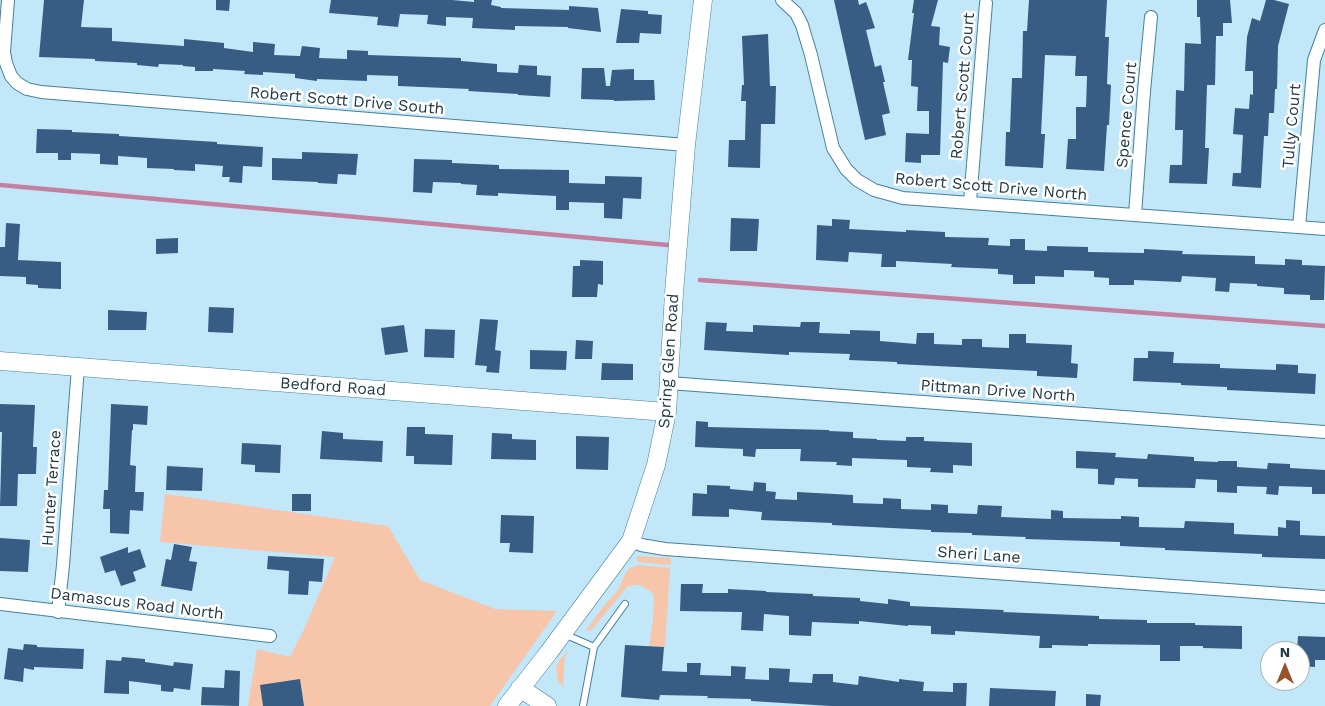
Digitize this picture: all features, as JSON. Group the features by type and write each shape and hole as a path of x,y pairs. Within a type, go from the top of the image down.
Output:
{"street":[{"name":"Robert Scott Drive South","path":"8,0 4,52 6,63 11,76 17,83 27,89 41,92 686,145"},
{"name":"Spring Glen Road","path":"507,706 631,541 656,465 667,412 686,145 703,0"},
{"name":"Robert Scott Drive North","path":"782,0 796,13 802,25 834,148 846,169 856,180 874,190 904,198 1325,229"},
{"name":"Robert Scott Court","path":"970,202 986,3"},
{"name":"Spence Court","path":"1135,215 1151,17"},
{"name":"Tully Court","path":"1299,227 1314,60 1325,30"},
{"name":"Bedford Road","path":"0,361 667,412"},
{"name":"Hunter Terrace","path":"58,612 78,367"},
{"name":"Pittman Drive North","path":"669,383 1325,432"},
{"name":"Sheri Lane","path":"631,541 641,545 664,549 1325,597"},
{"name":"Damascus Road North","path":"0,604 270,636"},
{"path":"520,688 547,706"}],"lane":[{"path":"583,706 594,647 625,604"},
{"path":"563,633 594,647"}],"shaded area":[{"path":"165,494 388,526 420,580 495,609 557,611 490,706 248,706 257,649 290,657 335,557 160,542"},
{"path":"638,556 671,558 671,565 638,562 636,558"},
{"path":"639,565 670,568 665,647 649,646 654,596 640,585 627,587 594,627 589,631 586,630 618,590 626,572 630,568"},
{"path":"569,650 565,657 563,685 565,688 558,682 556,668 560,659"}],"building":[{"path":"44,0 84,0 81,27 112,28 112,41 184,46 184,39 224,43 224,48 253,52 253,42 275,44 274,55 300,56 302,46 320,48 319,58 347,59 347,50 368,51 368,55 461,58 461,61 497,64 497,72 518,73 519,65 537,66 537,75 551,76 550,97 468,91 469,89 398,86 398,76 367,75 367,81 317,79 317,81 295,78 295,74 263,72 263,75 244,74 245,71 213,69 213,71 195,71 195,67 183,65 159,64 158,67 137,65 137,63 95,61 95,59 39,57"},
{"path":"216,0 230,0 229,11 216,10"},
{"path":"331,0 452,0 474,2 474,0 492,0 491,5 501,8 569,10 569,6 598,8 601,32 568,27 515,26 515,30 472,28 473,18 446,17 446,26 427,24 428,15 400,14 398,27 377,25 378,17 329,13"},
{"path":"834,0 858,0 859,5 866,2 875,28 866,30 875,67 881,65 890,113 882,115 886,135 865,140"},
{"path":"914,0 938,0 931,26 940,27 939,45 950,47 948,63 943,62 940,155 921,155 921,163 905,162 906,133 929,134 929,111 917,111 918,87 911,86 912,60 908,60"},
{"path":"1029,0 1107,0 1105,37 1109,37 1107,84 1111,85 1104,171 1066,169 1068,139 1076,139 1076,107 1086,107 1087,76 1075,76 1076,56 1045,55 1041,134 1045,134 1043,168 1005,166 1006,132 1010,132 1012,78 1022,78 1023,31 1027,31"},
{"path":"1197,0 1230,0 1232,23 1223,23 1223,36 1216,36 1215,85 1207,85 1205,148 1209,148 1207,184 1169,183 1170,165 1182,165 1183,130 1175,130 1176,90 1184,91 1185,43 1201,44 1200,17 1197,17"},
{"path":"1266,0 1289,4 1278,46 1277,89 1275,89 1274,113 1269,113 1268,136 1264,136 1261,188 1232,186 1233,173 1241,173 1243,135 1233,134 1235,108 1249,109 1250,94 1253,95 1253,71 1245,71 1247,37 1252,18 1260,21"},
{"path":"621,9 648,11 648,14 662,15 661,34 640,33 639,43 616,43"},
{"path":"768,34 770,86 776,86 775,124 761,124 760,168 728,167 729,140 745,140 746,101 741,101 742,85 744,85 742,36"},
{"path":"582,68 604,68 606,86 610,86 612,70 634,69 634,80 654,80 655,100 614,101 581,99"},
{"path":"37,129 72,130 72,132 119,134 119,136 263,147 262,167 243,166 242,183 229,182 230,177 222,177 223,166 195,164 195,171 147,168 147,158 118,156 118,165 100,164 100,154 71,153 71,160 58,160 58,153 36,153"},
{"path":"302,152 358,154 356,175 338,174 337,184 272,180 272,158 302,159"},
{"path":"414,159 452,160 452,163 499,165 499,169 569,170 569,183 605,184 605,176 642,177 641,199 623,198 622,219 604,218 604,203 569,202 569,210 556,210 556,196 498,193 498,196 476,195 477,185 433,182 432,193 413,192"},
{"path":"731,218 759,219 757,251 730,251"},
{"path":"832,219 850,220 849,229 945,232 945,237 989,238 988,245 1010,246 1010,239 1025,239 1025,250 1047,251 1047,246 1088,247 1088,252 1144,253 1144,249 1183,251 1182,254 1255,256 1255,264 1285,265 1285,259 1302,260 1302,265 1325,266 1324,300 1310,300 1310,295 1284,294 1284,288 1257,286 1257,284 1230,283 1229,292 1215,291 1216,278 1182,276 1181,282 1134,280 1134,285 1109,285 1109,278 1094,277 1094,271 1064,270 1064,277 1035,276 1035,284 1013,284 1013,275 998,274 998,269 951,267 952,264 896,261 896,267 881,267 882,254 849,252 848,262 816,260 817,225 832,226"},
{"path":"6,223 20,224 18,260 61,262 61,289 38,288 38,285 26,284 26,277 0,276 0,247 5,247"},
{"path":"178,238 178,253 156,254 156,239"},
{"path":"580,260 603,261 603,285 598,284 597,297 572,297 573,266 580,266"},
{"path":"209,307 234,308 233,333 208,332"},
{"path":"108,310 147,312 146,330 108,330"},
{"path":"480,319 498,320 495,350 501,351 499,373 486,372 487,366 475,365"},
{"path":"706,322 727,323 726,331 753,332 753,325 800,327 801,322 820,322 819,333 850,334 850,330 880,331 880,341 916,344 917,333 934,333 934,344 962,345 962,339 982,339 982,347 1009,348 1009,334 1026,334 1026,343 1072,345 1071,363 1078,364 1077,378 1037,376 1037,371 849,360 850,354 789,352 789,355 704,350"},
{"path":"404,325 408,352 385,355 381,328"},
{"path":"425,329 455,330 454,358 424,357"},
{"path":"576,340 593,341 592,359 575,359"},
{"path":"530,350 567,351 566,370 530,369"},
{"path":"1148,351 1174,352 1173,363 1220,364 1220,368 1276,370 1276,364 1298,365 1298,373 1316,374 1315,394 1227,390 1227,387 1133,381 1134,358 1148,358"},
{"path":"602,363 633,364 633,380 601,380"},
{"path":"0,404 35,405 33,447 37,447 36,474 18,474 17,506 0,506 2,432 0,432"},
{"path":"111,404 148,406 147,425 133,424 132,430 130,465 136,466 135,492 144,492 143,511 130,510 129,534 110,533 110,509 103,509 104,490 108,490"},
{"path":"696,421 708,422 708,427 829,430 853,432 853,438 906,441 906,437 924,437 924,441 972,443 972,466 953,465 953,473 930,472 931,468 907,467 907,460 852,458 852,466 836,465 837,462 800,461 801,449 756,449 755,457 743,456 743,449 695,447"},
{"path":"407,427 425,427 425,434 453,435 452,465 414,464 414,456 406,456"},
{"path":"322,431 343,433 343,439 383,441 382,462 320,459"},
{"path":"492,433 512,434 512,439 536,440 536,460 491,459"},
{"path":"576,436 609,437 608,470 576,469"},
{"path":"242,443 281,445 280,473 255,472 255,465 241,464"},
{"path":"1076,451 1116,453 1115,457 1147,459 1148,454 1194,457 1194,461 1237,461 1237,467 1267,469 1268,463 1290,464 1290,468 1325,470 1325,494 1312,494 1312,487 1279,486 1278,495 1266,494 1267,487 1237,486 1237,493 1217,492 1217,480 1196,479 1195,488 1138,487 1138,479 1115,478 1114,485 1098,484 1098,469 1076,468"},
{"path":"167,466 203,468 202,491 166,490"},
{"path":"754,482 766,483 766,491 776,492 775,499 797,500 797,492 853,495 853,503 883,504 883,498 901,499 901,509 931,510 931,504 948,505 948,513 977,514 978,505 1002,506 1001,517 1051,519 1051,510 1063,511 1063,518 1121,519 1121,516 1139,517 1139,527 1184,528 1185,521 1234,523 1234,534 1278,536 1278,527 1286,528 1286,520 1300,521 1300,535 1325,536 1325,559 1262,557 1262,554 1165,550 1165,548 1120,546 1120,542 1025,539 1026,537 832,525 832,523 761,520 762,512 729,509 729,517 692,516 693,493 707,494 707,485 730,486 730,489 753,491"},
{"path":"292,494 311,494 311,511 292,511"},
{"path":"501,515 534,516 533,553 509,552 510,543 500,543"},
{"path":"0,538 30,540 28,572 0,571"},
{"path":"174,544 192,547 189,561 197,562 192,591 161,586 166,559 171,560"},
{"path":"128,547 128,553 140,549 146,567 133,572 136,581 121,586 115,570 105,573 100,557"},
{"path":"268,556 324,559 322,582 309,581 308,595 288,594 289,571 267,569"},
{"path":"681,584 703,584 702,593 728,593 728,589 766,591 860,598 860,601 888,604 888,599 910,602 910,606 1099,616 1099,619 1147,620 1147,623 1195,623 1195,625 1242,626 1242,649 1180,646 1180,661 1160,661 1160,645 1088,644 1088,646 1052,645 1052,648 1039,648 1040,636 955,631 955,635 931,634 931,626 908,626 859,621 859,624 812,622 811,636 789,635 789,616 764,614 763,631 741,630 742,612 680,611"},
{"path":"1298,636 1325,637 1325,660 1315,660 1315,667 1310,667 1310,641 1298,641"},
{"path":"24,644 37,645 37,647 84,649 83,669 34,667 34,670 24,668 23,682 4,679 8,648 23,650"},
{"path":"625,645 664,647 662,671 687,672 687,663 701,663 700,675 731,676 731,666 746,667 745,679 769,680 769,668 790,669 789,682 812,683 813,674 833,674 833,682 858,685 859,676 899,682 899,679 924,682 923,691 953,692 953,683 967,683 966,706 831,706 751,701 751,699 707,698 708,696 660,695 659,700 621,697"},
{"path":"122,657 145,659 145,662 173,666 174,662 193,664 190,690 174,688 173,692 161,691 161,685 129,681 129,694 104,693 106,660 121,661"},
{"path":"225,670 240,671 239,706 201,705 202,687 224,688"},
{"path":"300,679 304,706 263,706 260,685"},
{"path":"990,688 1056,691 1055,706 989,706"},
{"path":"1086,694 1101,695 1100,706 1086,706"}],"waterway":[{"path":"0,185 668,245"},
{"path":"700,280 1325,326"}]}
